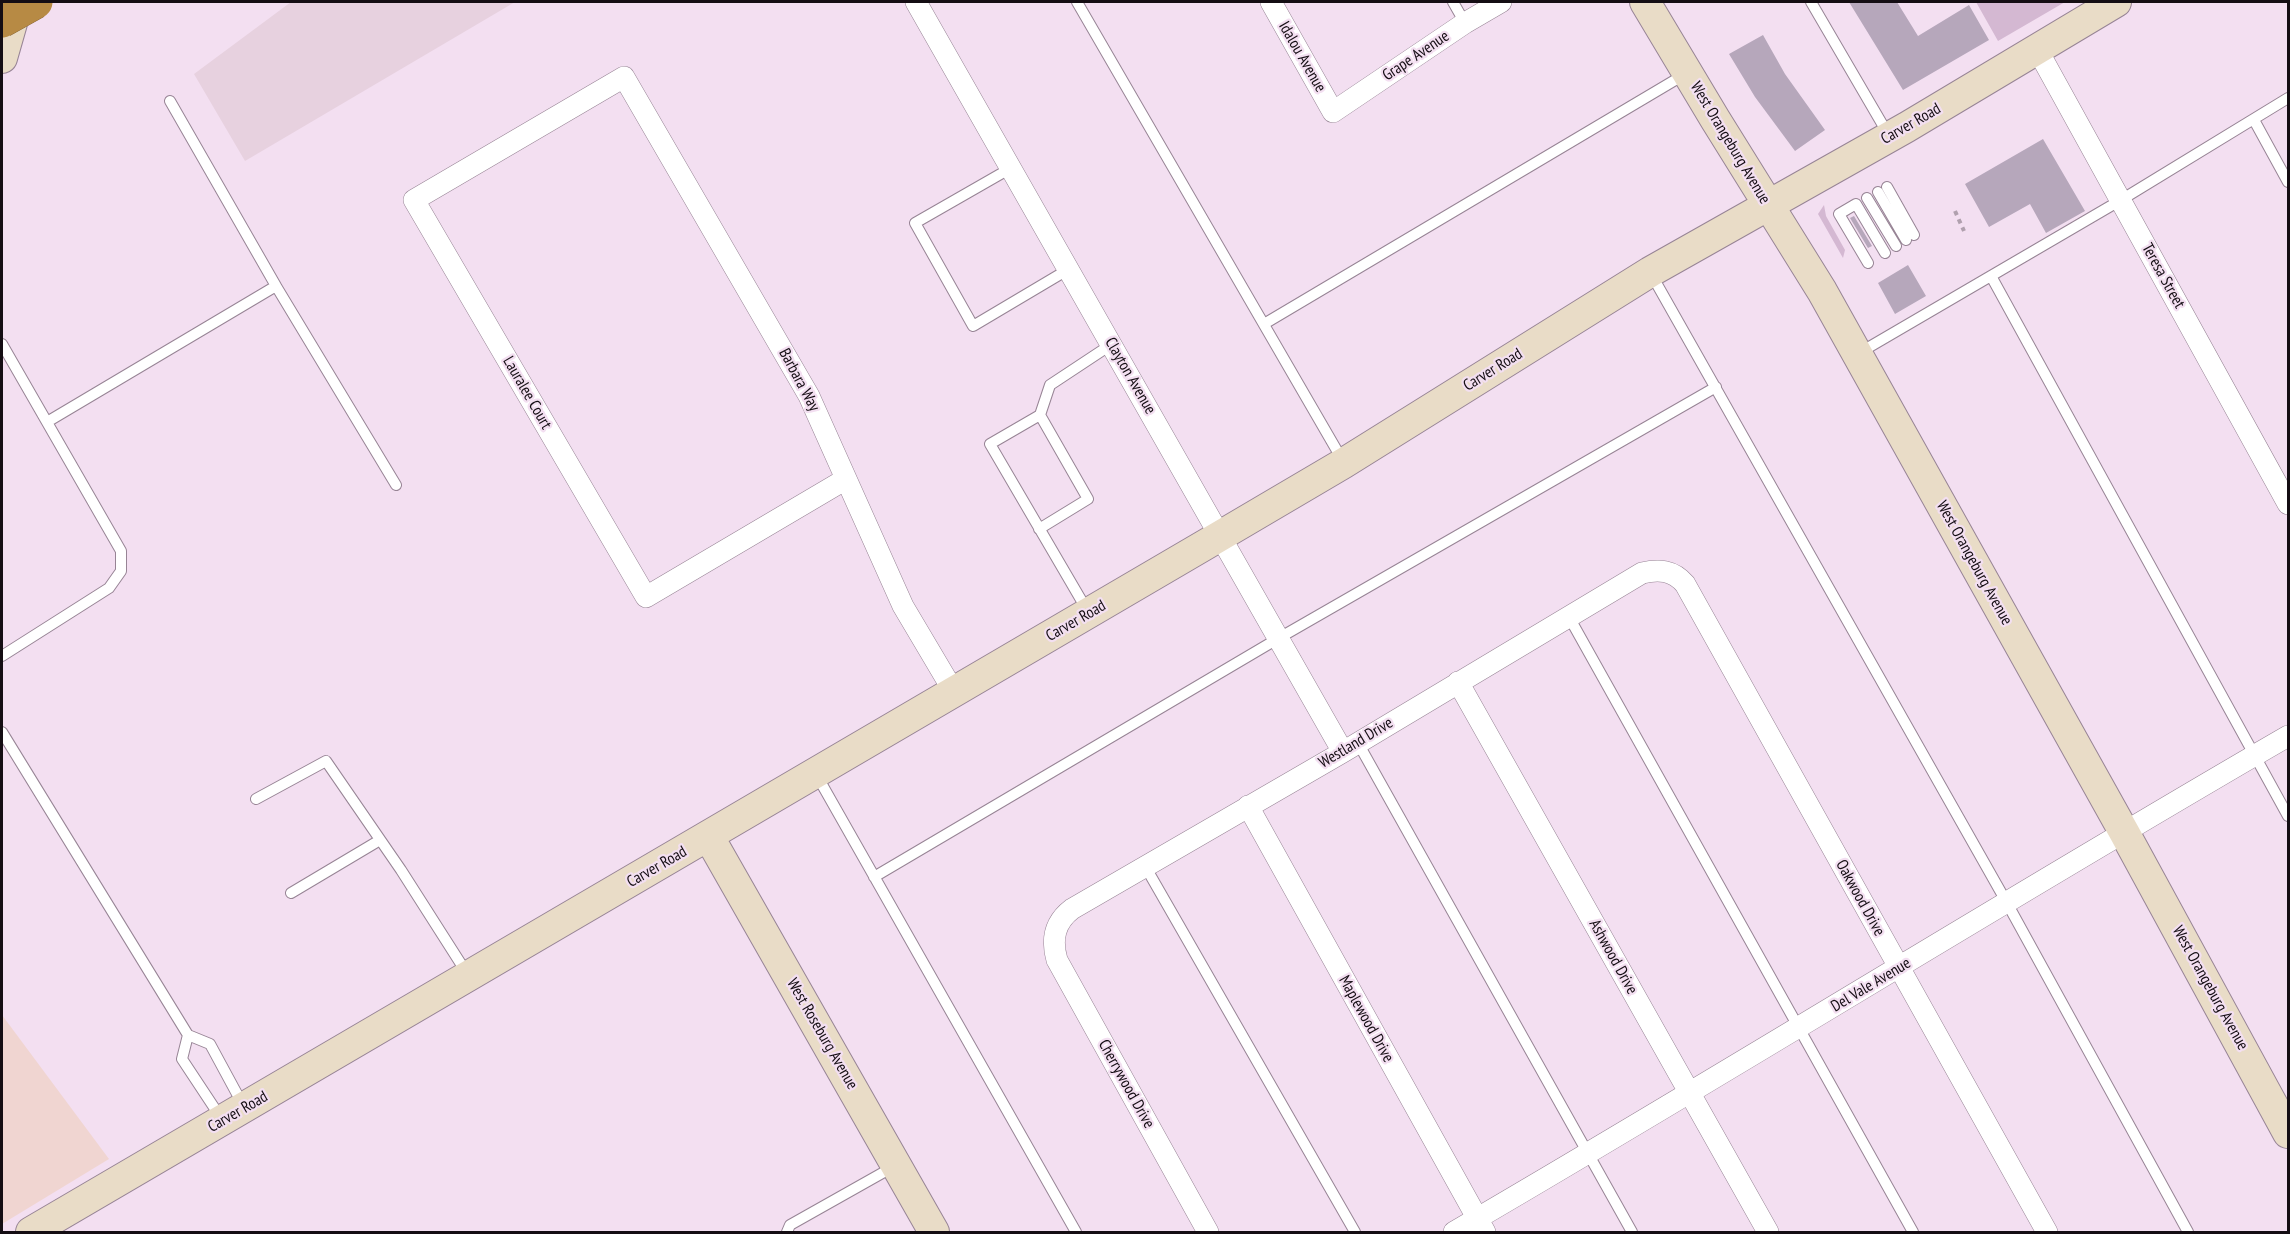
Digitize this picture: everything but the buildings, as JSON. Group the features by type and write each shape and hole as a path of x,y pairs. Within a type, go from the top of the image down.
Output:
{"highway":[{"path":"2,21 36,2"}],"street":[{"path":"2,58 18,2"},
{"name":"Clayton Avenue","path":"916,2 1279,638 1350,747"},
{"name":"Idalou Avenue","path":"1271,2 1333,112"},
{"name":"Grape Avenue","path":"1333,112 1465,23 1501,2"},
{"name":"West Orangeburg Avenue","path":"1646,2 1687,73 1822,291 2289,1133"},
{"name":"Carver Road","path":"31,1233 1344,463 1650,272 1890,137 2116,2"},
{"name":"Teresa Street","path":"2037,49 2289,504"},
{"name":"Barbara Way","path":"624,77 809,396 903,606 954,692"},
{"name":"Lauralee Court","path":"624,77 414,200 646,597 846,479"},
{"name":"Westland Drive","path":"1055,932 1064,916 1072,909 1642,573 1653,570 1667,571"},
{"name":"Oakwood Drive","path":"1667,571 1685,584 2047,1233"},
{"name":"Ashwood Drive","path":"1458,682 1768,1233"},
{"name":"Del Vale Avenue","path":"1454,1233 1481,1226 1588,1154 2124,832 2289,736"},
{"name":"Maplewood Drive","path":"1248,806 1481,1226"},
{"name":"West Roseburg Avenue","path":"709,837 934,1233"},
{"name":"Cherrywood Drive","path":"1055,932 1053,940 1057,960 1208,1233"}],"lane":[{"path":"1077,2 1344,463"},
{"path":"1453,2 1465,23"},
{"path":"1811,2 1890,137"},
{"path":"1264,324 1687,73"},
{"path":"1856,355 2121,200 2289,98"},
{"path":"170,101 276,286 396,485"},
{"path":"2254,120 2289,182"},
{"path":"1011,168 915,223 973,326 1069,269"},
{"path":"1882,190 1910,238"},
{"path":"1867,198 1896,246"},
{"path":"1868,263 1839,214 1856,204 1884,253"},
{"path":"1650,272 2007,903 2188,1233"},
{"path":"1990,276 2289,816"},
{"path":"46,422 276,286"},
{"path":"2,344 121,551 121,571 109,588 2,656"},
{"path":"1089,613 990,444 1040,415 1050,385 1112,344"},
{"path":"874,877 1279,638 1716,387"},
{"path":"1039,529 1088,499 1040,415"},
{"path":"1569,616 1913,1233"},
{"path":"2,732 188,1035 210,1044 234,1115"},
{"path":"1350,747 1632,1233"},
{"path":"256,799 326,761 470,977"},
{"path":"816,774 1076,1233"},
{"path":"291,893 380,840"},
{"path":"1146,866 1355,1233"},
{"path":"188,1035 182,1059 234,1115"},
{"path":"787,1233 790,1226 896,1165"}],"path":[{"path":"1955,211 1964,231"}],"shaded area":[{"path":"291,2 515,2 245,161 194,74"},
{"path":"1976,2 2065,2 1998,41"},
{"path":"1824,205 1826,216 1845,250 1843,258 1818,214"},
{"path":"2,1015 109,1159 2,1224"}]}
